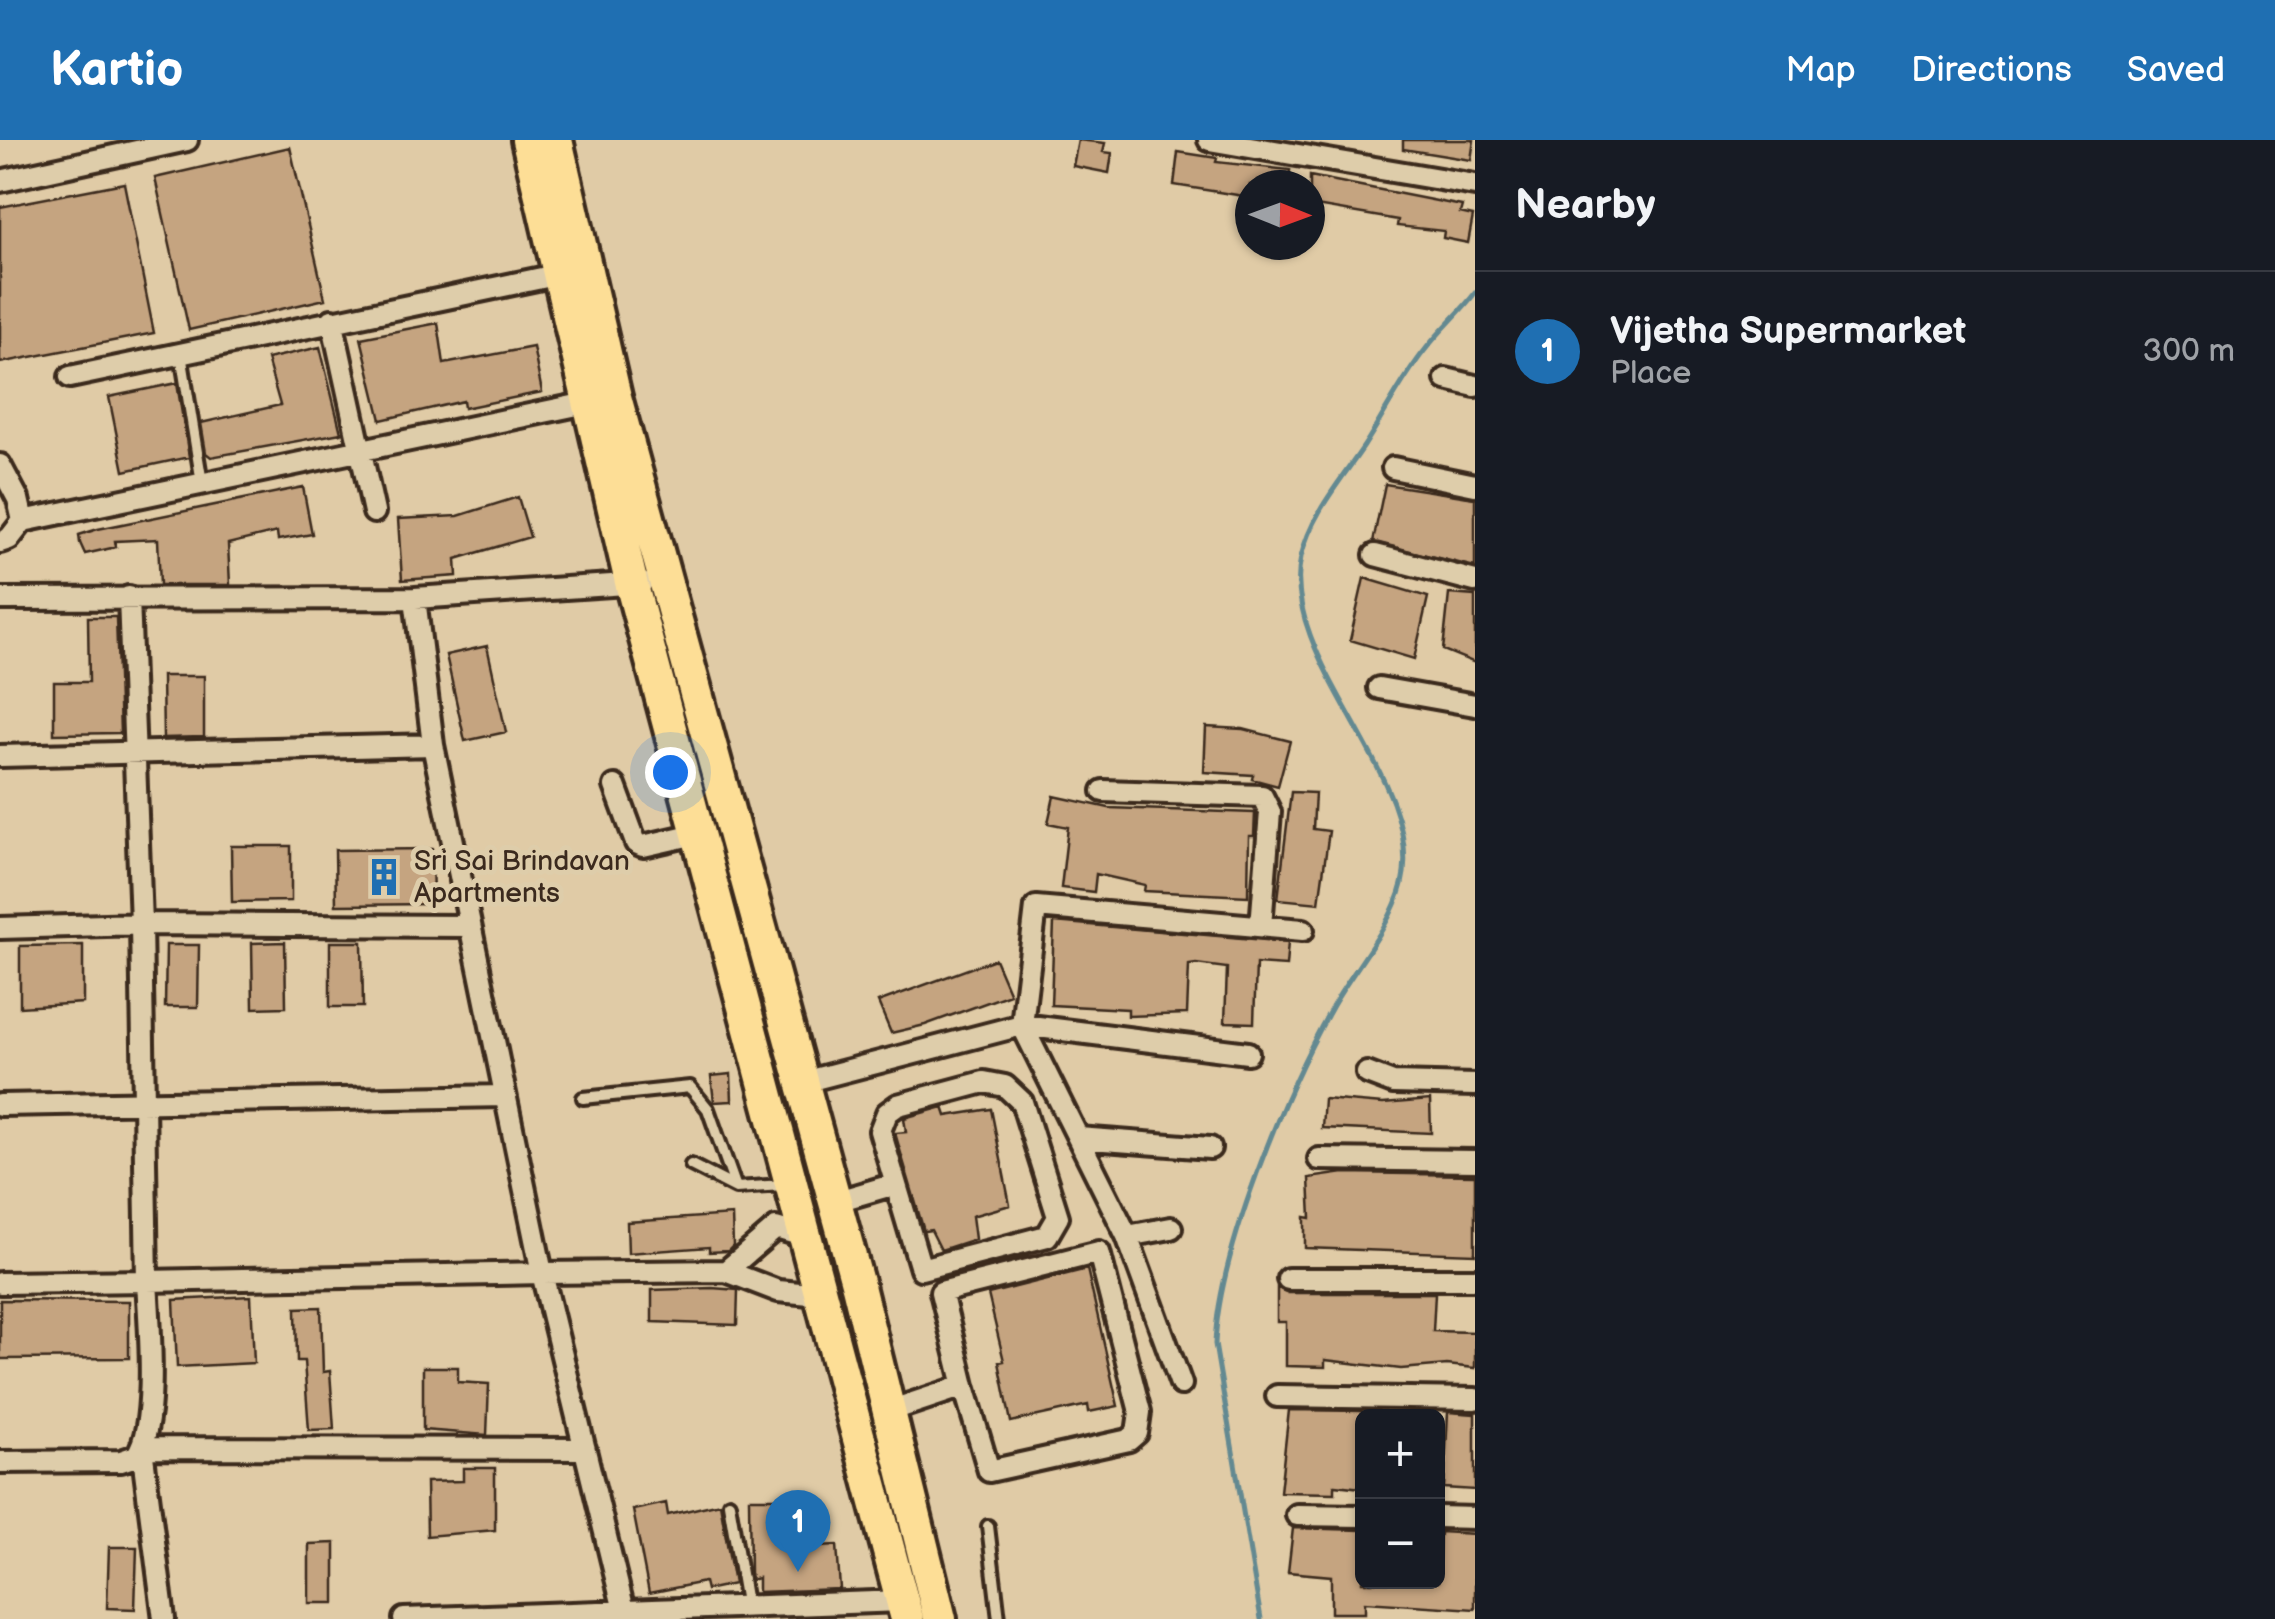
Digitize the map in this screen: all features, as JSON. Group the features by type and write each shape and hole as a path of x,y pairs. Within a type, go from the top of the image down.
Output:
{"main road":[{"path":"528,140 586,403 648,581"},
{"path":"556,140 615,397 648,581 716,849 790,1184 809,1238 904,1610"},
{"path":"716,849 803,1082 940,1619"}],"street":[{"path":"0,180 187,140"},
{"path":"1209,140 1293,148 1475,185"},
{"path":"70,377 556,275"},
{"path":"332,320 374,512"},
{"path":"1446,379 1475,386"},
{"path":"0,542 9,540 23,521 586,403"},
{"path":"0,465 18,499 23,521"},
{"path":"1394,468 1475,485"},
{"path":"1374,555 1475,580"},
{"path":"0,599 415,598 648,581"},
{"path":"129,597 148,1280 148,1402 142,1448 164,1619"},
{"path":"415,598 433,745 468,926 542,1273 626,1617"},
{"path":"1378,688 1475,705"},
{"path":"0,756 433,745"},
{"path":"615,786 636,843 716,849"},
{"path":"1103,791 1262,796 1270,812 1261,926"},
{"path":"1181,1384 1127,1236 1022,1025 1036,907 1304,930"},
{"path":"0,928 141,924 468,926"},
{"path":"803,1082 1022,1025 1248,1053"},
{"path":"1367,1073 1393,1084 1475,1085"},
{"path":"984,1082 1005,1086 1022,1102 1058,1216 1046,1236 920,1269 892,1185 880,1131 887,1113 898,1105 984,1082"},
{"path":"0,1104 505,1096"},
{"path":"1078,1138 1210,1148"},
{"path":"1320,1160 1475,1161"},
{"path":"834,1202 892,1185"},
{"path":"726,1272 776,1228 809,1238"},
{"path":"1127,1236 1172,1228"},
{"path":"1099,1252 1140,1412 1137,1433 1129,1440 988,1471 964,1386 941,1292 1099,1252"},
{"path":"0,1283 726,1272 778,1291 821,1294"},
{"path":"1288,1279 1475,1279"},
{"path":"886,1412 964,1386"},
{"path":"1277,1396 1475,1399"},
{"path":"0,1462 121,1461 142,1448 585,1449"},
{"path":"1296,1515 1355,1516"},
{"path":"1445,1517 1475,1518"},
{"path":"404,1619 626,1617 748,1609 904,1610"}],"lane":[{"path":"181,353 202,483"},
{"path":"582,1098 690,1087 708,1108 736,1188"},
{"path":"691,1164 736,1188 790,1184"},
{"path":"729,1503 748,1609"},
{"path":"988,1526 999,1619"}],"building":[{"path":"1078,140 1105,143 1103,152 1112,153 1109,173 1073,166"},
{"path":"1403,140 1474,140 1471,160 1403,149"},
{"path":"290,147 325,299 189,330 155,178"},
{"path":"1178,152 1217,158 1216,162 1290,170 1235,170 1235,195 1174,185"},
{"path":"1325,179 1462,206 1460,213 1473,216 1468,243 1443,238 1444,231 1397,226 1398,220 1325,208"},
{"path":"124,183 154,333 0,363 0,207"},
{"path":"438,323 444,364 533,347 542,392 464,408 463,401 381,420 361,338"},
{"path":"320,347 341,433 211,457 206,453 201,423 280,405 267,359"},
{"path":"177,383 189,457 124,471 109,397"},
{"path":"1385,484 1475,498 1475,567 1373,542"},
{"path":"303,487 312,534 278,540 277,532 228,544 230,585 160,585 158,539 115,541 116,547 85,554 80,543 79,535 98,529"},
{"path":"518,497 530,537 456,559 457,576 402,580 398,519 458,516"},
{"path":"1364,578 1428,597 1414,659 1350,640"},
{"path":"1449,594 1475,596 1475,663 1443,650"},
{"path":"88,617 116,617 120,733 54,734 54,682 89,682"},
{"path":"487,646 506,732 465,741 446,655"},
{"path":"162,676 204,676 204,737 163,738"},
{"path":"1206,727 1243,729 1290,741 1278,786 1252,779 1253,775 1204,772"},
{"path":"1291,792 1315,793 1313,829 1329,831 1319,903 1278,899"},
{"path":"1054,796 1109,808 1255,813 1254,836 1249,836 1248,896 1144,891 1145,885 1096,874 1094,892 1061,888 1068,827 1048,823"},
{"path":"231,846 291,846 291,901 232,902"},
{"name":"Sri Sai Brindavan Apartments","path":"432,849 433,904 336,905 335,850"},
{"path":"1054,922 1288,942 1286,966 1256,964 1254,1023 1225,1022 1227,968 1196,964 1189,965 1187,1014 1128,1016 1128,1009 1051,1005"},
{"path":"285,942 286,1007 253,1008 252,943"},
{"path":"330,942 362,942 363,1007 330,1007"},
{"path":"83,945 83,1003 20,1007 20,946"},
{"path":"166,945 199,945 198,1007 165,1007"},
{"path":"995,959 1010,994 891,1033 878,1002"},
{"path":"731,1074 732,1101 714,1102 711,1076"},
{"path":"1324,1099 1383,1104 1430,1100 1431,1133 1322,1128"},
{"path":"943,1107 946,1116 991,1109 1010,1205 972,1216 975,1239 941,1250 931,1230 924,1231 895,1133 906,1132 904,1118"},
{"path":"1344,1173 1475,1175 1475,1254 1305,1248 1305,1217 1311,1218 1309,1178"},
{"path":"732,1215 733,1246 728,1251 709,1252 709,1247 628,1253 627,1222"},
{"path":"1087,1269 1118,1406 1089,1412 1088,1405 1011,1422 999,1362 1004,1361 988,1294"},
{"path":"1277,1287 1288,1293 1435,1293 1433,1331 1475,1332 1475,1368 1447,1365 1401,1369 1325,1360 1325,1367 1286,1366 1286,1322 1277,1322"},
{"path":"652,1290 738,1290 737,1325 652,1322"},
{"path":"251,1296 254,1363 177,1367 174,1300"},
{"path":"0,1300 129,1301 129,1358 0,1359"},
{"path":"321,1307 323,1372 330,1371 334,1429 309,1430 304,1361 297,1361 296,1308"},
{"path":"423,1367 458,1367 458,1382 489,1384 487,1435 423,1430"},
{"path":"1289,1410 1355,1411 1355,1487 1335,1485 1335,1493 1280,1492"},
{"path":"1448,1412 1475,1414 1475,1490 1445,1488"},
{"path":"463,1468 495,1468 495,1530 427,1536 426,1482 463,1481"},
{"path":"749,1498 819,1498 819,1546 837,1545 840,1589 758,1592 758,1578 751,1580 750,1573"},
{"path":"666,1503 668,1515 720,1503 734,1584 706,1590 704,1582 649,1593 633,1510"},
{"path":"1293,1528 1355,1530 1355,1589 1445,1589 1445,1532 1475,1534 1475,1609 1365,1602 1365,1613 1331,1613 1331,1576 1288,1572"},
{"path":"335,1543 335,1603 309,1603 309,1544"},
{"path":"109,1547 137,1547 135,1609 107,1608"}],"waterway":[{"path":"1261,1619 1215,1344 1219,1306 1241,1219 1275,1127 1331,1009 1397,900 1404,845 1394,804 1311,636 1300,596 1301,557 1319,512 1408,373 1475,293"}],"place":[{"name":"Sri Sai Brindavan Apartments","path":"384,877"},
{"name":"Vijetha Supermarket","path":"798,1572"}]}
